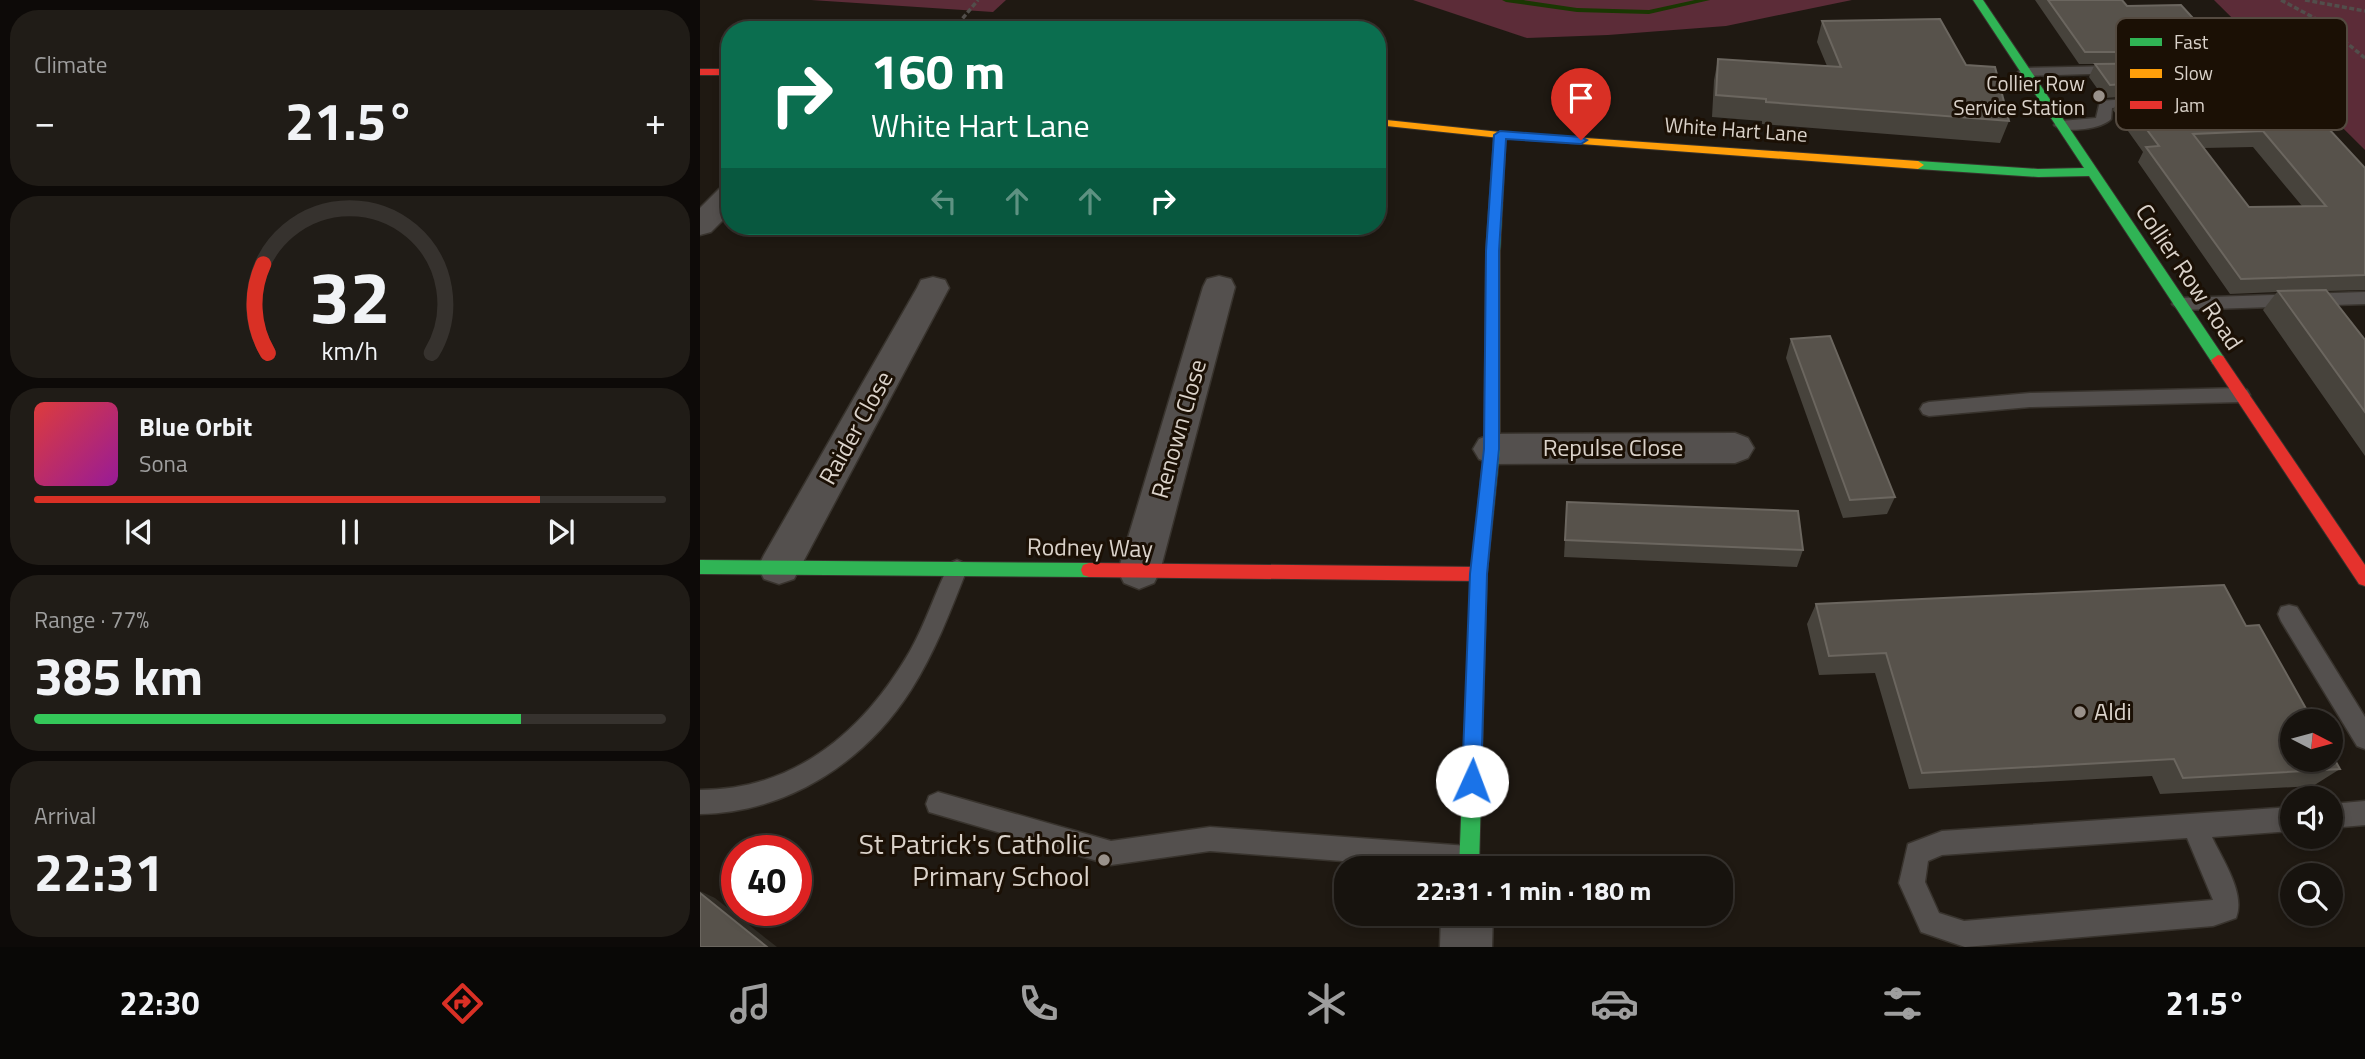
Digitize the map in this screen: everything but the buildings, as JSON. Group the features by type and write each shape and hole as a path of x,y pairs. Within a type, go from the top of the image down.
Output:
{"street":[{"name":"Collier Row Road","path":"1978,0 2241,395 2352,540 2365,579"},
{"path":"700,72 721,72"},
{"name":"White Hart Lane","path":"1386,123 1500,135 2038,173 2091,172"},
{"path":"1469,856 1479,574 1492,449 1493,251 1500,135"},
{"path":"700,225 721,205"},
{"name":"Renown Close","path":"1139,571 1219,287"},
{"name":"Raider Close","path":"779,567 933,288"},
{"name":"Repulse Close","path":"1492,449 1735,448"},
{"name":"Rodney Way","path":"700,567 1479,574"},
{"path":"1466,947 1467,926"}],"lane":[{"path":"2025,72 2116,70"},
{"path":"2060,125 2103,121 2105,104 2116,104"},
{"path":"2275,133 2291,130"},
{"path":"2180,304 2365,298"},
{"path":"1929,409 2030,401 2241,395"},
{"path":"700,802 753,799 786,787 834,757 856,739 884,712 909,677 933,630 957,569"},
{"path":"2289,614 2365,738"},
{"path":"938,804 1111,853 1210,839 1393,856"},
{"path":"2343,815 2365,813"},
{"path":"2194,826 2225,895 2227,909 2213,913 1964,934 1930,923 1912,883 1917,853 1942,843 2280,820"}],"path":[{"path":"960,21 978,0"},
{"path":"2281,0 2314,18"},
{"path":"2305,0 2365,10"},
{"path":"2347,43 2365,58"}],"shaded area":[{"path":"811,0 1006,0 993,12"},
{"path":"1413,0 1852,0 1726,26 1527,38"},
{"path":"2214,0 2365,0 2365,150 2345,130 2347,130 2347,18 2232,18"}],"waterway":[{"path":"1506,0 1577,10 1649,12 1706,0"}],"traffic: fast":[{"path":"1978,0 2218,360"},
{"path":"1469,856 1479,574 1492,449 1493,251 1500,135"},
{"path":"1918,165 2038,173 2091,172"},
{"path":"700,567 1089,570"}],"traffic: slow":[{"path":"1386,123 1500,135 1918,165"}],"traffic: jam":[{"path":"700,72 721,72"},
{"path":"2218,360 2365,579"},
{"path":"1089,570 1479,574"}],"place":[{"name":"Collier Row Service Station","path":"2099,96"},
{"name":"Aldi","path":"2080,712"},
{"name":"St Patrick's Catholic Primary School","path":"1104,860"}],"route":[{"path":"1472,781 1479,574 1492,449 1493,251 1500,135 1581,140"}]}
